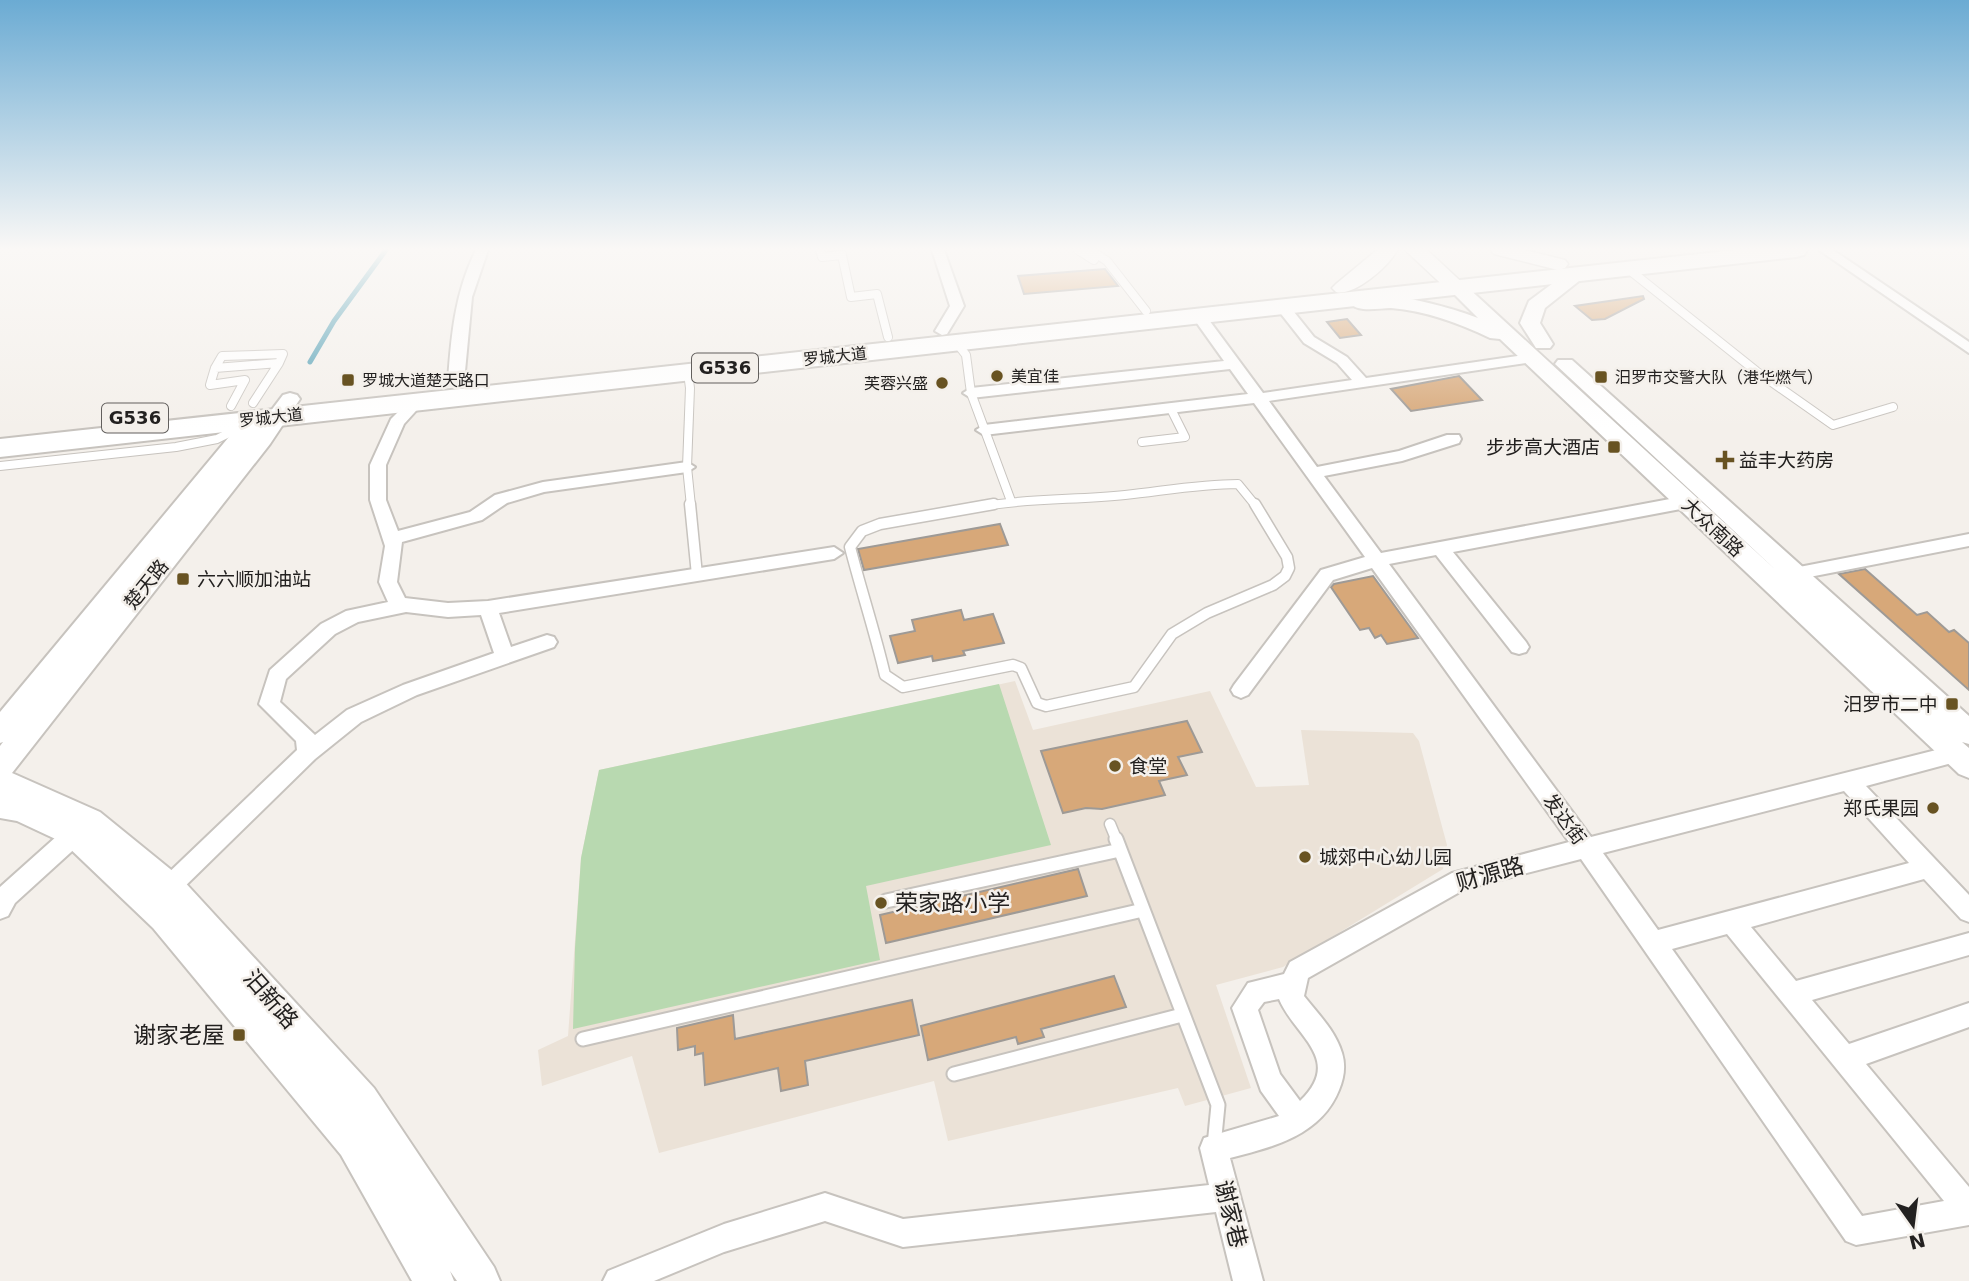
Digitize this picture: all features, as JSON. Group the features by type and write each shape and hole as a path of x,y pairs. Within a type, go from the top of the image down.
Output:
{"highway":[{"name":"罗城大道","path":"0,434 263,407 416,402 688,373 1156,310"},
{"name":"罗城大道","path":"0,448 263,407 456,382 888,337 949,336 1171,318 1235,310"}],"main road":[{"path":"1171,318 1200,319 1285,310"},
{"path":"1422,310 1480,325 1532,349 1530,323 1534,310"},
{"name":"大众南路","path":"1491,310 1686,502 1964,751"},
{"name":"大众南路","path":"1532,349 1794,574 1964,751"},
{"name":"楚天路","path":"0,732 263,407"},
{"name":"楚天路","path":"0,767 263,407"},
{"path":"0,782 82,828 157,893 164,918 354,1142 434,1281"},
{"path":"0,805 82,828"},
{"name":"汨新路","path":"157,893 361,1101 480,1281"}],"street":[{"path":"456,382 464,310"},
{"path":"949,336 956,310"},
{"path":"1285,310 1309,340 1342,360 1362,382"},
{"path":"1912,310 1969,349"},
{"name":"发达街","path":"1200,319 1587,849 1856,1231 1969,1210"},
{"path":"984,430 1257,398 1362,382 1532,349"},
{"path":"971,393 1234,364"},
{"path":"416,402 397,422 378,465 378,500 394,546 388,582 398,604 448,610 488,608 834,553"},
{"path":"1312,473 1402,456 1453,439"},
{"path":"392,539 476,516 501,499 542,487 687,467"},
{"path":"1241,690 1327,575 1376,560 1686,502"},
{"path":"1794,574 1969,540"},
{"path":"1441,549 1519,647"},
{"path":"308,753 306,738 269,704 277,675 328,629 353,616 406,605"},
{"path":"488,608 505,657"},
{"path":"157,893 308,753 354,716 410,690 547,642"},
{"name":"财源路","path":"1292,985 1299,970 1460,880 1964,751"},
{"path":"1849,782 1969,911"},
{"path":"0,908 7,896 82,828"},
{"path":"1653,943 1927,867"},
{"path":"1732,922 1969,1210"},
{"path":"1792,994 1969,944"},
{"path":"1214,1148 1257,1138 1299,1121 1317,1107 1332,1079 1329,1052 1291,998 1292,985 1257,991 1245,1008 1270,1082 1299,1121"},
{"path":"1845,1058 1969,1015"},
{"name":"谢家巷","path":"1214,1148 1248,1281"},
{"path":"618,1281 724,1238 825,1207 903,1233 1226,1197"}],"lane":[{"path":"881,310 888,337"},
{"path":"1679,310 1756,371 1833,425 1893,407"},
{"path":"949,336 966,355 971,393 1011,501"},
{"path":"0,466 176,447 217,439 263,407 279,363 215,368 209,385 245,380 263,407"},
{"path":"688,373 690,388 687,467 697,575"},
{"path":"1142,442 1185,437 1171,409"},
{"path":"1210,484 1238,484 1249,494 1287,557 1289,568 1285,576 1273,585 1207,613 1172,634 1134,687 1046,706 1037,703 1021,668 1013,666 903,687 886,675 850,547 862,531 880,524 1011,501 1123,495 1210,484"},
{"path":"1110,824 1218,1105 1214,1148"},
{"path":"886,901 1120,850"},
{"path":"583,1039 1143,910"},
{"path":"954,1074 1182,1015"}],"shaded area":[{"name":"荣家路小学","path":"1015,681 1033,730 1210,691 1256,787 1309,785 1301,730 1413,733 1419,741 1447,845 1443,869 1283,967 1216,985 1251,1088 1185,1106 1178,1088 948,1141 934,1081 659,1153 632,1056 542,1086 538,1050 568,1036 581,858 599,770"}],"green space":[{"path":"999,684 1051,845 866,886 880,960 573,1029 581,858 599,770"}],"building":[{"path":"1580,310 1623,310 1605,319 1592,320"},
{"path":"1347,319 1361,335 1340,338 1327,322"},
{"path":"1459,376 1482,400 1411,411 1391,389"},
{"path":"1000,524 1008,545 864,570 858,549"},
{"path":"1865,569 1917,615 1927,612 1949,632 1954,630 1969,643 1969,690 1839,574"},
{"path":"1373,576 1418,638 1387,644 1381,635 1375,638 1369,628 1360,630 1331,587 1334,584"},
{"path":"961,610 964,620 993,614 1004,643 963,651 965,655 933,661 932,656 898,663 890,636 915,631 912,620"},
{"name":"食堂","path":"1187,721 1202,752 1178,757 1187,775 1159,781 1165,795 1102,809 1086,808 1063,813 1041,751"},
{"path":"1078,869 1087,896 886,943 880,915"},
{"path":"1114,976 1126,1007 1041,1029 1044,1037 1018,1044 1016,1037 928,1060 921,1026"},
{"path":"912,1000 919,1035 805,1061 808,1085 781,1091 778,1068 705,1085 703,1053 695,1055 695,1046 678,1050 677,1028 733,1015 735,1039"}],"waterway":[{"path":"310,362 342,310"}],"place":[{"name":"美宜佳","path":"997,376"},
{"name":"汨罗市交警大队（港华燃气）","path":"1601,377"},
{"name":"罗城大道楚天路口","path":"348,380"},
{"name":"芙蓉兴盛","path":"942,383"},
{"name":"步步高大酒店","path":"1614,447"},
{"name":"益丰大药房","path":"1725,460"},
{"name":"六六顺加油站","path":"183,579"},
{"name":"汨罗市二中","path":"1952,704"},
{"name":"食堂","path":"1115,766"},
{"name":"郑氏果园","path":"1933,808"},
{"name":"城郊中心幼儿园","path":"1305,857"},
{"name":"荣家路小学","path":"881,903"},
{"name":"谢家老屋","path":"239,1035"}]}
